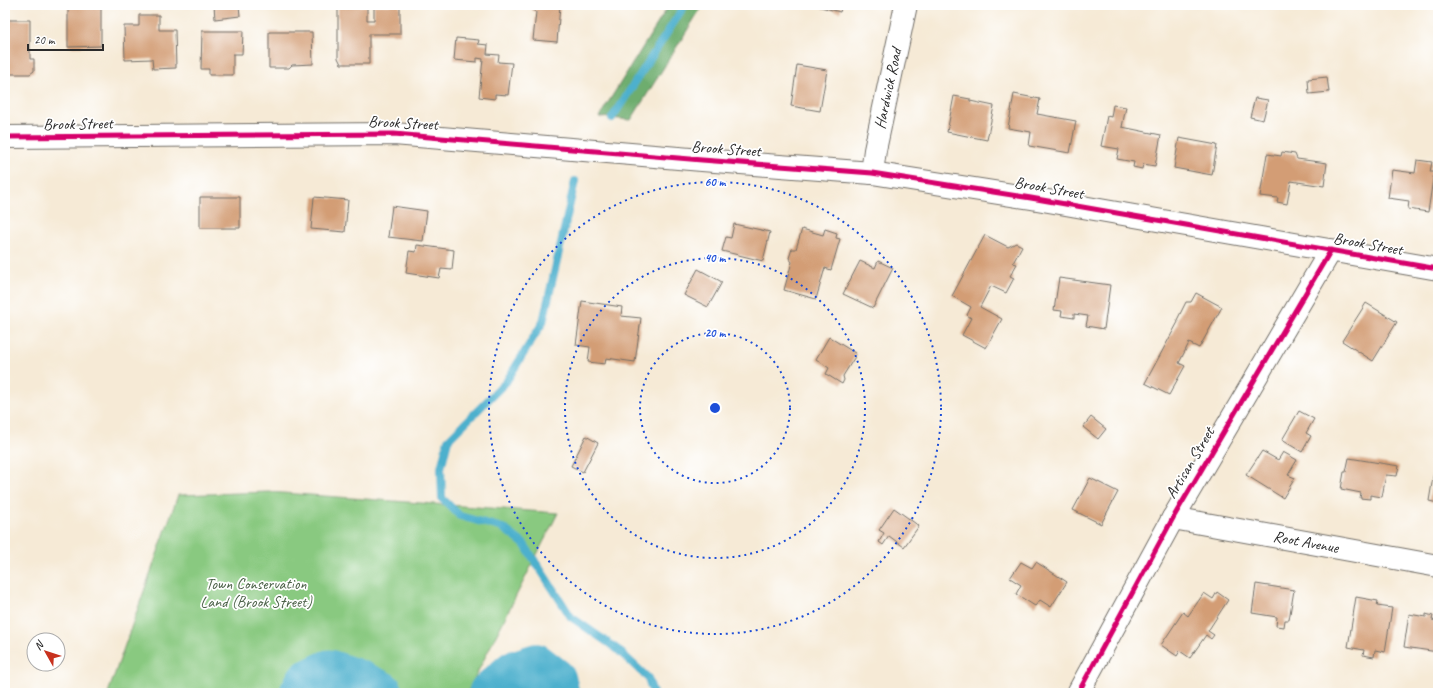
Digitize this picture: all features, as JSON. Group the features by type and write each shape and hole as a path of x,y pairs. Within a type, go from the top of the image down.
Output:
{"street":[{"name":"Hardwick Road","path":"872,173 875,150 906,5"},
{"name":"Brook Street","path":"5,137 394,134 872,173 1031,198 1438,269"},
{"name":"Artisan Street","path":"1078,693 1173,518 1331,250"},
{"name":"Root Avenue","path":"1173,518 1438,566"}],"green space":[{"path":"669,5 703,5 631,120 599,117"},
{"name":"Town Conservation Land (Brook Street)","path":"269,492 558,513 467,693 108,693 178,495"}],"building":[{"path":"68,5 101,5 101,46 68,47"},
{"path":"214,5 239,5 240,16 215,19"},
{"path":"374,5 400,5 400,34 369,34 369,64 341,64 338,58 338,6 367,6 367,20 374,20"},
{"path":"533,5 560,5 557,42 533,40 536,12 532,10"},
{"path":"813,5 842,5 840,12"},
{"path":"139,15 159,15 159,30 175,30 176,68 153,69 152,59 125,60 124,26 139,26"},
{"path":"5,20 30,20 30,59 34,59 34,71 30,74 5,74"},
{"path":"202,31 243,31 242,54 233,54 233,75 209,75 209,69 201,69"},
{"path":"269,32 312,32 313,64 292,65 289,68 269,68"},
{"path":"456,38 479,40 478,44 488,45 487,54 499,55 498,62 512,63 508,95 495,94 495,99 479,97 483,59 477,58 477,62 454,60"},
{"path":"797,65 827,70 820,111 791,106"},
{"path":"1327,77 1329,92 1309,94 1308,79"},
{"path":"1014,94 1040,99 1037,114 1076,121 1070,153 1029,146 1031,132 1008,128"},
{"path":"954,96 994,106 987,140 947,132"},
{"path":"1255,98 1268,100 1263,120 1250,117"},
{"path":"1113,105 1126,107 1122,127 1161,135 1155,166 1143,164 1142,169 1133,167 1134,162 1117,159 1119,149 1101,146 1107,116 1111,117"},
{"path":"1179,138 1217,145 1212,175 1174,168"},
{"path":"1282,152 1295,154 1297,159 1327,163 1324,186 1291,181 1287,204 1277,202 1278,198 1260,196 1267,154 1281,156"},
{"path":"1417,160 1432,162 1430,172 1434,172 1428,212 1408,209 1409,201 1388,198 1392,170 1415,173"},
{"path":"200,197 240,197 240,228 200,228"},
{"path":"314,197 348,200 345,232 311,229"},
{"path":"392,206 427,211 423,241 388,237"},
{"path":"734,224 770,232 763,261 722,251 726,237 731,238"},
{"path":"802,229 823,235 825,229 837,233 836,238 840,239 831,270 825,268 816,299 784,290 792,262 789,258 792,249 796,249"},
{"path":"985,235 1008,247 1016,243 1022,246 1013,263 1017,264 1010,276 1014,278 1006,293 991,286 980,307 1002,319 986,348 962,335 971,318 967,315 971,307 952,296"},
{"path":"417,245 454,250 452,270 441,269 439,278 406,273 409,251 416,252"},
{"path":"860,261 875,268 878,261 893,268 873,308 843,294"},
{"path":"698,269 722,282 708,307 684,295"},
{"path":"1059,278 1110,285 1104,329 1086,326 1088,316 1074,314 1074,318 1061,316 1062,311 1054,310"},
{"path":"1196,293 1222,307 1199,348 1189,343 1179,363 1185,366 1169,395 1145,383 1178,322 1177,320 1186,302 1191,302"},
{"path":"582,301 622,307 621,316 641,318 635,362 606,358 605,364 588,362 590,347 576,345"},
{"path":"1366,303 1397,322 1373,361 1342,341"},
{"path":"829,337 856,355 843,376 844,380 842,384 826,374 829,368 816,359"},
{"path":"1299,411 1314,419 1306,433 1311,436 1302,452 1282,440"},
{"path":"1091,417 1106,429 1098,439 1083,427"},
{"path":"586,436 598,443 583,472 571,466"},
{"path":"1262,451 1278,460 1283,452 1297,460 1288,475 1295,478 1283,498 1246,475"},
{"path":"1349,458 1399,466 1397,476 1386,475 1382,497 1370,495 1370,499 1360,498 1361,493 1341,489 1344,472 1346,472"},
{"path":"1434,471 1438,472 1438,503 1429,501"},
{"path":"1090,478 1118,492 1101,524 1073,510"},
{"path":"894,508 919,526 904,547 889,536 883,545 879,542 884,533 879,530"},
{"path":"1021,562 1032,568 1036,562 1067,582 1051,607 1040,600 1035,606 1016,594 1021,585 1010,578"},
{"path":"1256,584 1294,590 1289,620 1285,620 1284,627 1276,626 1277,617 1252,613"},
{"path":"1217,592 1228,600 1208,631 1214,635 1211,639 1206,635 1190,658 1180,651 1177,656 1161,645 1183,612 1188,616 1204,593 1213,599"},
{"path":"1356,597 1378,601 1377,606 1392,608 1385,652 1375,650 1374,657 1363,655 1364,650 1348,647"},
{"path":"1409,614 1426,617 1426,614 1433,616 1432,620 1438,621 1438,652 1404,647"}],"waterway":[{"path":"612,118 685,5"},
{"path":"575,181 543,322 506,382 448,440 441,468 442,498 460,516 503,528 524,544 571,617 617,649 648,678 653,693"},
{"path":"491,693 514,673 536,666 554,680 557,693"},
{"path":"302,693 308,682 329,672 358,682 381,693"}],"cycle path":[{"path":"5,137 394,134 872,173 1031,198 1438,269"},
{"path":"1078,693 1173,518 1331,250"}]}
